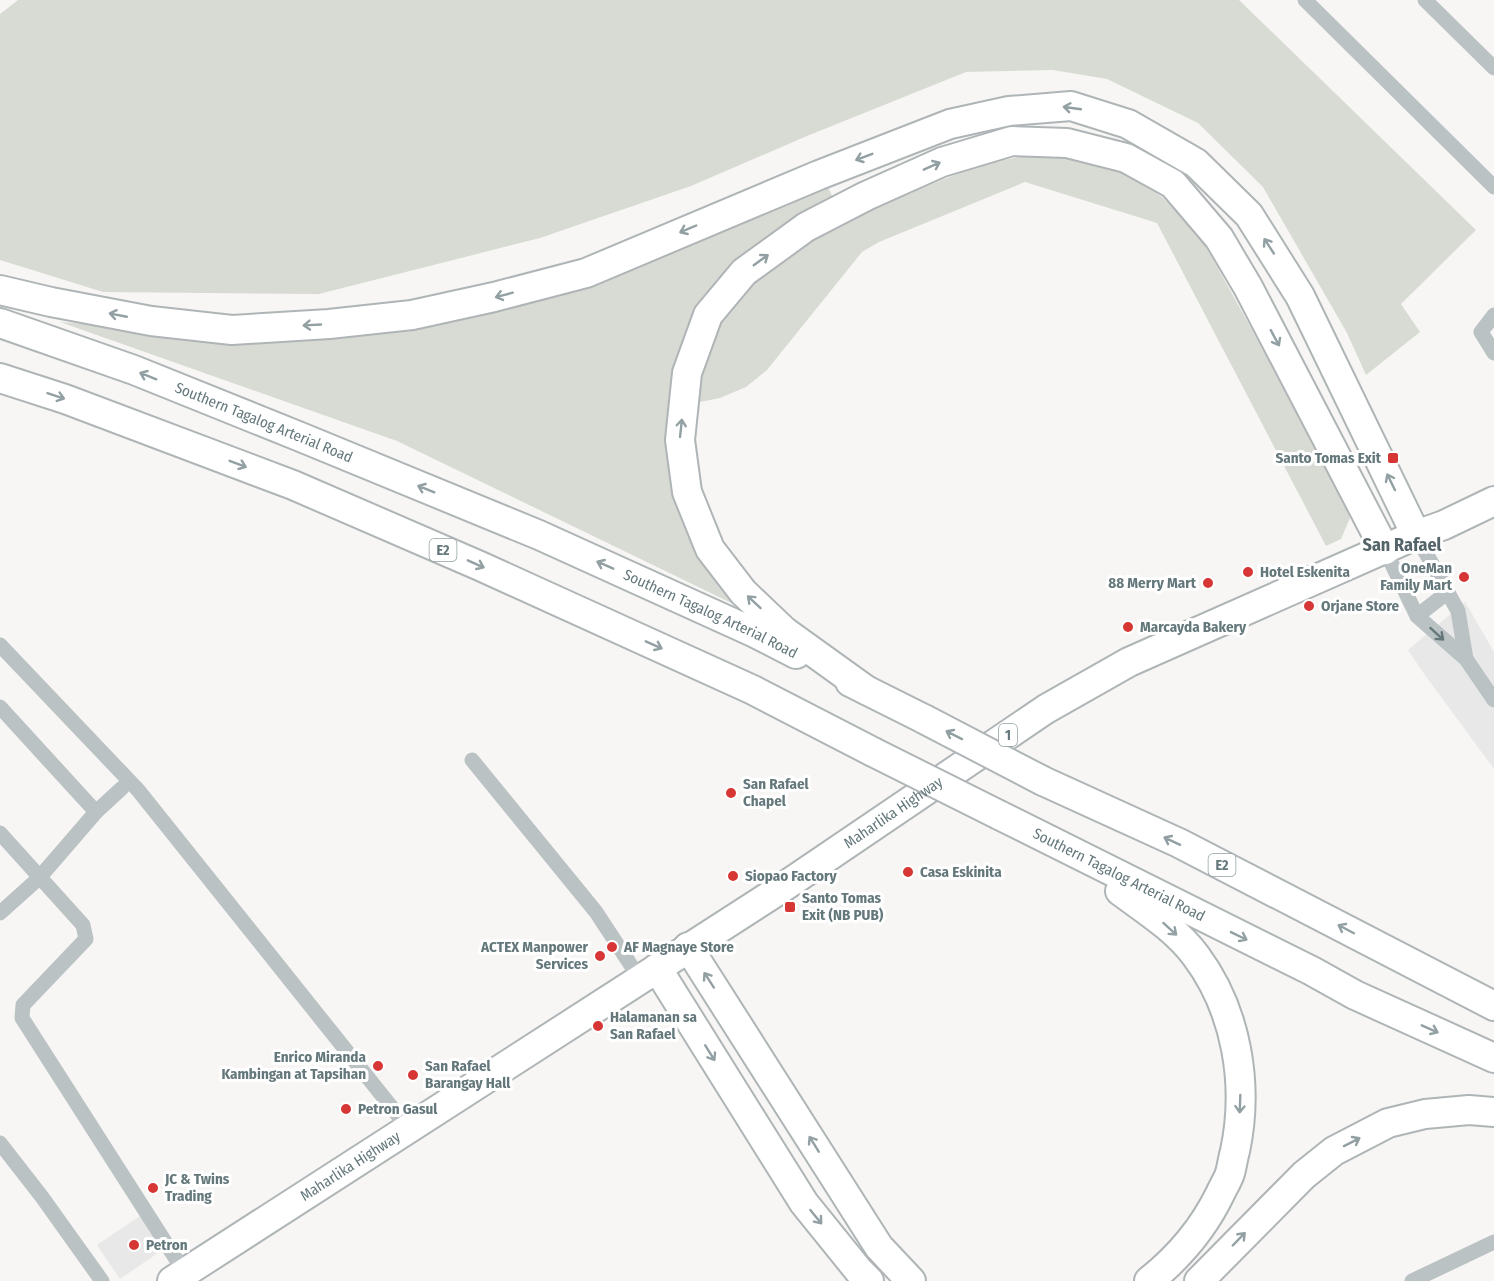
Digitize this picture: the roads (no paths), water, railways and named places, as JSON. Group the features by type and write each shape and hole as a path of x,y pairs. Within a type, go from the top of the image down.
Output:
{"highway":[{"path":"0,290 151,321 232,330 329,324 412,315 586,273 819,175 950,124 1009,111 1071,106 1128,124 1196,163 1249,215 1300,296 1416,535"},
{"path":"866,690 784,631 743,592 710,549 687,492 680,440 687,373 708,315 744,272 806,227 866,196 942,162 1012,141 1067,143 1126,158 1173,184 1219,238 1248,287 1385,550"},
{"name":"Southern Tagalog Arterial Road","path":"0,324 134,370 303,438 539,535 755,633 1043,781 1179,843 1494,1006"},
{"name":"Southern Tagalog Arterial Road","path":"0,378 65,399 293,485 480,566 753,690 1377,1005 1494,1058"},
{"name":"Maharlika Highway","path":"178,1277 789,883 1046,709 1140,657 1494,501"},
{"path":"1056,843 1170,928 1196,956 1223,1005 1232,1031 1241,1088 1238,1139 1230,1174 1212,1211 1188,1245 1149,1281"},
{"path":"688,947 879,1247 912,1281"},
{"path":"648,974 804,1203 869,1281"},
{"path":"1199,1281 1304,1175 1334,1151 1388,1123 1425,1114 1469,1110 1494,1112"}],"street":[{"path":"1305,0 1494,187"},
{"path":"1425,0 1494,68"},
{"path":"1494,315 1481,332 1494,353"},
{"path":"1416,535 1458,611 1466,659"},
{"path":"1385,550 1417,616 1466,659 1494,700"},
{"path":"1417,616 1448,592"},
{"path":"0,645 138,790 409,1129"},
{"path":"0,707 96,812"},
{"path":"472,760 648,974"},
{"path":"0,912 39,878 96,812 123,788"},
{"path":"0,833 83,925 86,939 23,1005 22,1018 178,1277"},
{"path":"0,1143 102,1281"},
{"path":"1412,1281 1494,1242"}],"place":[{"name":"Santo Tomas Exit","path":"1393,458"},
{"name":"Hotel Eskenita","path":"1248,572"},
{"name":"OneMan Family Mart","path":"1464,577"},
{"name":"88 Merry Mart","path":"1208,583"},
{"name":"Orjane Store","path":"1309,606"},
{"name":"Marcayda Bakery","path":"1128,627"},
{"name":"San Rafael Chapel","path":"731,793"},
{"name":"Casa Eskinita","path":"908,872"},
{"name":"Siopao Factory","path":"733,876"},
{"name":"Santo Tomas Exit (NB PUB)","path":"790,907"},
{"name":"AF Magnaye Store","path":"612,947"},
{"name":"ACTEX Manpower Services","path":"600,956"},
{"name":"Halamanan sa San Rafael","path":"598,1026"},
{"name":"Enrico Miranda Kambingan at Tapsihan","path":"378,1066"},
{"name":"San Rafael Barangay Hall","path":"413,1075"},
{"name":"Petron Gasul","path":"346,1109"},
{"name":"JC & Twins Trading","path":"153,1188"},
{"name":"Petron","path":"134,1245"}],"district":[{"name":"San Rafael","path":"1402,545"}]}
